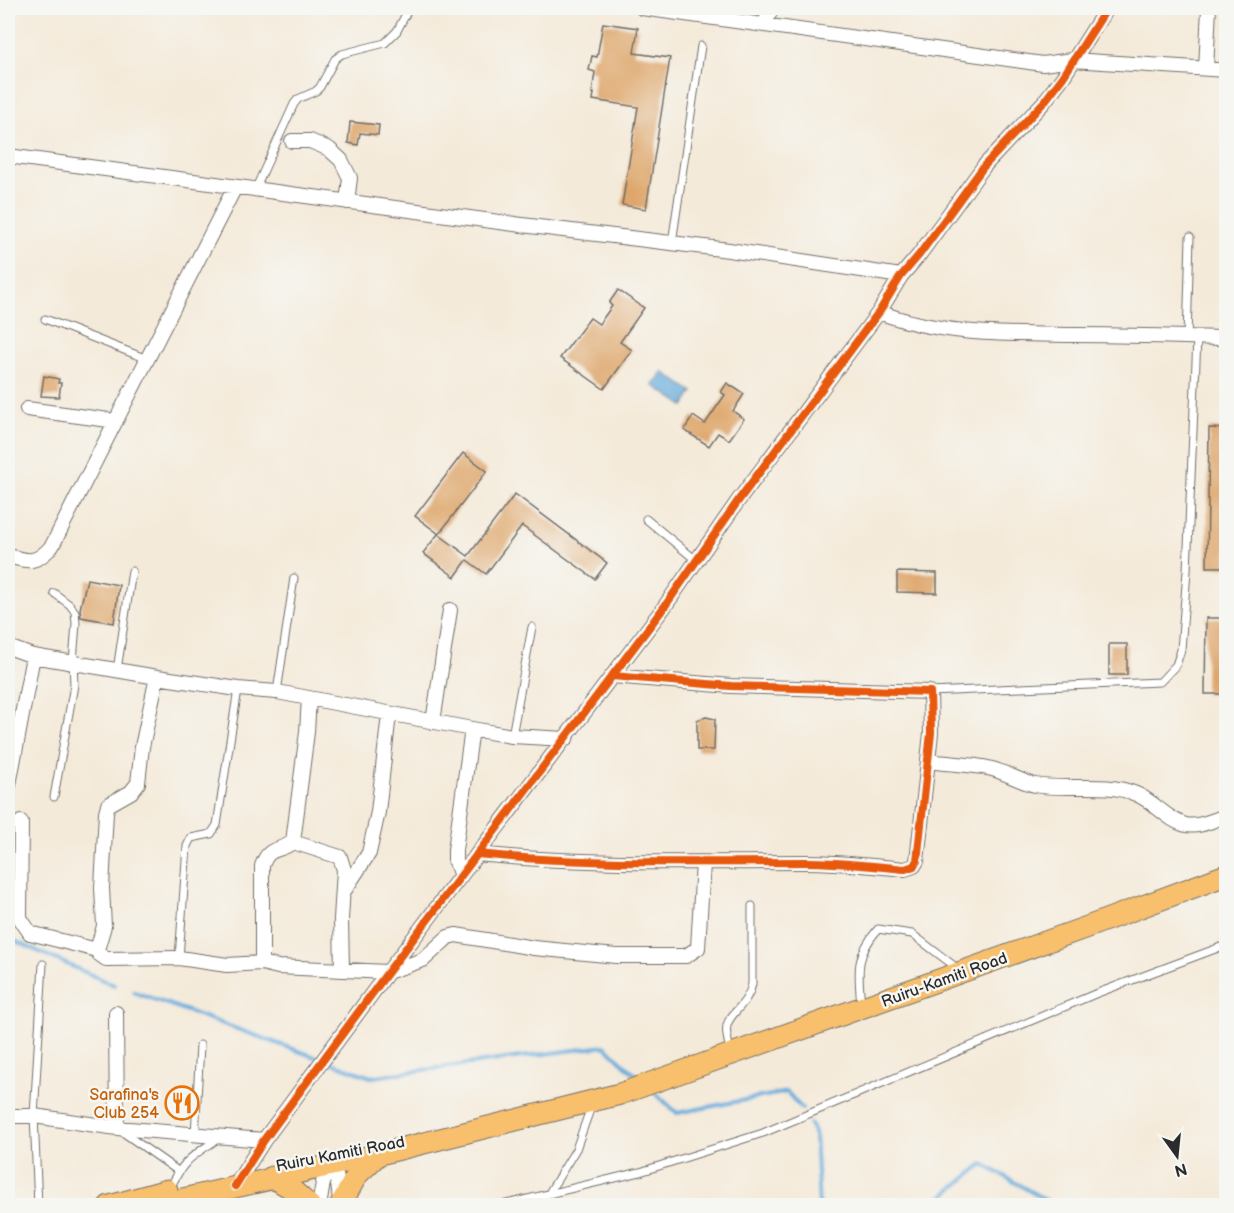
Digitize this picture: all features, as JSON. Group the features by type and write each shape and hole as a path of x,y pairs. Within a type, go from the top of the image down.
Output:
{"main road":[{"name":"Ruiru-Kamiti Road","path":"620,1094 861,1009 1227,875"},
{"name":"Ruiru Kamiti Road","path":"109,1206 174,1180 272,1177 380,1154 620,1094"},
{"name":"Ruiru Kamiti Road","path":"152,1206 238,1179 370,1146 468,1132"},
{"path":"342,1204 357,1175 380,1154"},
{"path":"272,1177 289,1186 310,1206"}],"street":[{"path":"642,8 718,13 764,25 1042,64 1072,60 1227,70"},
{"path":"764,25 772,8"},
{"path":"238,1179 264,1140 388,972 566,739 697,561 738,501 879,312 901,276 984,166 1044,102 1063,77 1107,8"},
{"path":"1206,69 1209,8"},
{"path":"292,141 310,141 328,149 341,160 350,178 347,202"},
{"path":"8,156 809,261 901,276"},
{"path":"8,556 32,562 52,546 235,187"},
{"path":"879,312 901,321 938,329 1022,334 1227,338"},
{"path":"27,409 116,421"},
{"path":"433,722 450,610"},
{"path":"8,647 33,656 238,689 277,692 512,736 566,739"},
{"path":"8,790 33,656"},
{"path":"477,854 536,860 806,862 905,869 914,866 918,853 932,734 930,692 731,686 612,676"},
{"path":"157,677 142,747 138,783 131,792 108,805 106,812 102,888 104,926 98,950 99,954 106,959 179,958 227,965 262,963 278,967 388,972 423,960 448,937 456,935 534,948 604,955 686,956 698,948 703,863"},
{"path":"262,963 262,866 265,856 273,849 293,842 309,698"},
{"path":"344,891 362,867 369,853 378,812 389,714"},
{"path":"461,876 455,860 455,850 472,729"},
{"path":"928,761 992,769 1034,785 1072,789 1118,789 1136,793 1170,817 1187,825 1202,824 1227,816"},
{"path":"21,822 20,918 24,926 30,933 98,950"},
{"path":"293,842 340,857 345,870 341,919 342,970"},
{"path":"116,1013 117,1128"},
{"path":"8,1116 34,1116 117,1128 264,1140"},
{"path":"330,1165 342,1204"},
{"path":"319,1206 330,1165"}],"lane":[{"path":"255,190 298,99 320,87 335,59 342,54 385,43 397,31 409,8"},
{"path":"672,243 701,46"},
{"path":"930,692 1160,681 1176,665 1181,650 1187,571 1192,338 1190,237"},
{"path":"45,319 147,358"},
{"path":"646,519 697,561"},
{"path":"117,670 132,571"},
{"path":"277,692 294,578"},
{"path":"54,593 70,604 76,616 73,694 54,798"},
{"path":"512,736 532,627"},
{"path":"179,958 187,846 191,838 211,834 217,825 238,689"},
{"path":"730,1055 726,1027 730,1018 745,1003 752,984 752,906"},
{"path":"861,1009 858,969 866,944 878,929 912,934 961,972"},
{"path":"498,1206 640,1172 763,1133 1095,994 1227,945"},
{"path":"38,1206 34,1116 43,964"},
{"path":"195,1135 200,1045"},
{"path":"548,1194 576,1149 593,1102"},
{"path":"117,1128 174,1180 186,1161 221,1136"}],"water":[{"path":"663,372 693,392 684,406 653,385"}],"building":[{"path":"603,23 638,28 634,53 670,58 646,209 622,205 638,107 593,100 595,72 589,70 592,56 597,57"},
{"path":"350,122 379,125 378,135 360,133 358,145 348,143"},
{"path":"618,290 644,308 620,342 632,350 604,389 560,358 590,318 599,324 612,306 609,303"},
{"path":"44,376 59,379 58,383 61,383 59,397 41,396"},
{"path":"727,383 744,394 733,411 744,419 729,440 718,433 709,446 684,430 693,416 705,424 725,395 721,392"},
{"path":"1209,428 1227,429 1227,567 1207,567"},
{"path":"463,453 487,471 439,534 415,516"},
{"path":"515,494 607,563 595,579 522,526 486,574 467,560 455,577 423,553 438,534 468,556"},
{"path":"897,572 937,573 937,593 897,592"},
{"path":"87,579 119,585 114,623 81,617 80,609"},
{"path":"1206,618 1227,618 1227,694 1205,694"},
{"path":"1109,644 1127,644 1127,675 1109,675"},
{"path":"706,717 715,719 714,750 697,750 697,720"}],"waterway":[{"path":"8,938 114,985"},
{"path":"134,992 371,1077 605,1046 641,1080"},
{"path":"651,1089 677,1113 787,1092 802,1109"},
{"path":"810,1124 815,1135 819,1206"},
{"path":"931,1206 983,1164 1056,1206"}],"cycle path":[{"path":"235,1186 264,1140 388,972 665,606 738,501 879,312 901,276 984,166 1044,102 1063,77 1107,8"},
{"path":"477,854 559,860 817,862 905,869 914,866 917,861 931,733 930,692 731,686 612,676"}],"place":[{"name":"Sarafina's Club 254","path":"182,1103"}]}
